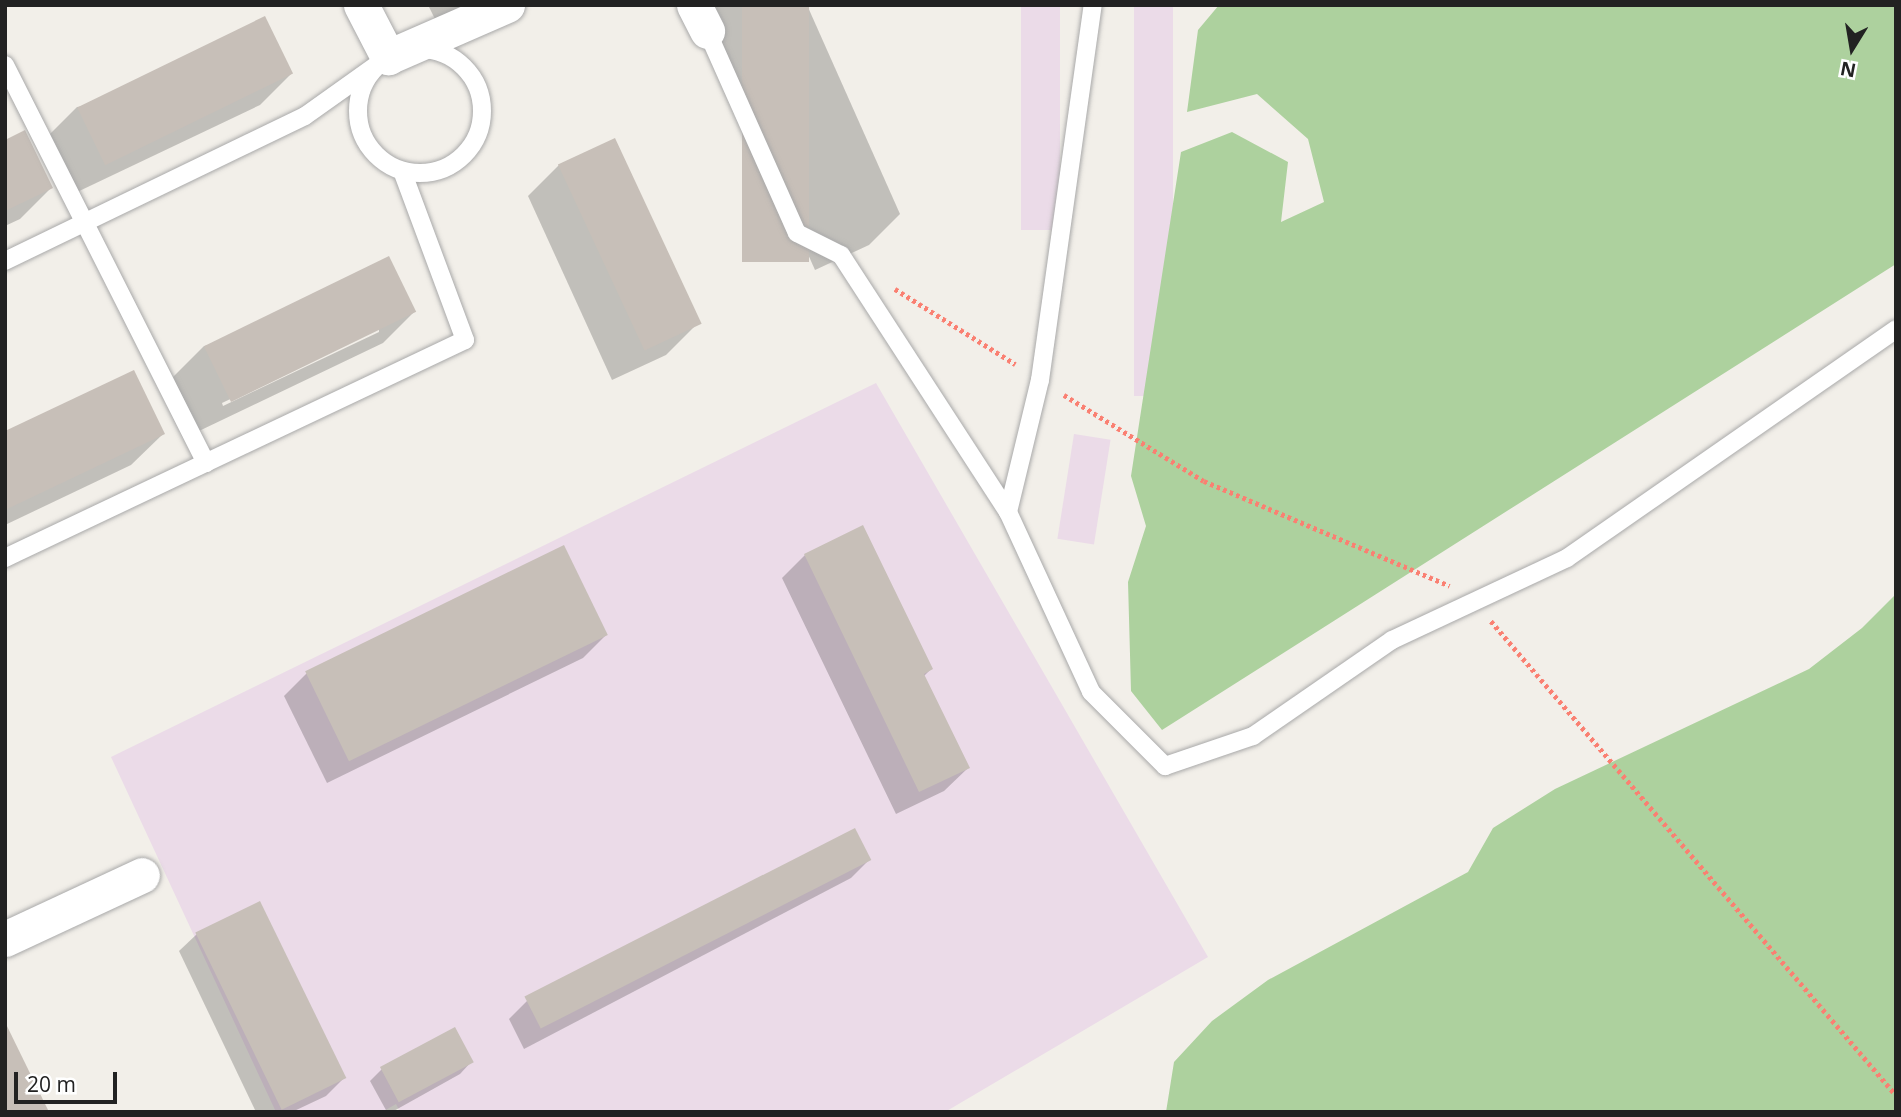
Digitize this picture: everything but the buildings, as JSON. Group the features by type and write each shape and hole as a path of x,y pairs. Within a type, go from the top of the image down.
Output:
{"street":[{"path":"361,5 388,57 507,5"},
{"path":"5,939 142,875"}],"lane":[{"path":"1008,512 1040,380 1093,5"},
{"path":"700,18 797,233 841,255 1008,512 1091,692 1164,766 1253,736 1392,640 1567,558 1896,329"},
{"path":"5,261 305,116 388,57 407,50 448,55 477,84 483,104 474,144 460,160 442,170 402,171 383,161 360,129 362,88 388,57"},
{"path":"5,65 206,463"},
{"path":"5,558 465,340 402,171"}],"shaded area":[{"path":"1021,5 1060,5 1060,230 1021,230"},
{"path":"1134,5 1173,5 1173,396 1134,396"},
{"path":"876,383 1208,957 945,1112 400,1112 396,1104 382,1112 276,1112 111,757"},
{"path":"1074,434 1111,440 1094,544 1057,539"}],"green space":[{"path":"1219,5 1896,5 1896,264 1162,730 1131,691 1128,582 1146,526 1131,476 1181,152 1232,132 1288,162 1281,222 1324,202 1308,139 1257,94 1187,112 1198,30"},
{"path":"1896,594 1896,1112 1166,1112 1174,1062 1212,1021 1268,980 1468,872 1493,828 1555,789 1809,669 1862,628"}]}
